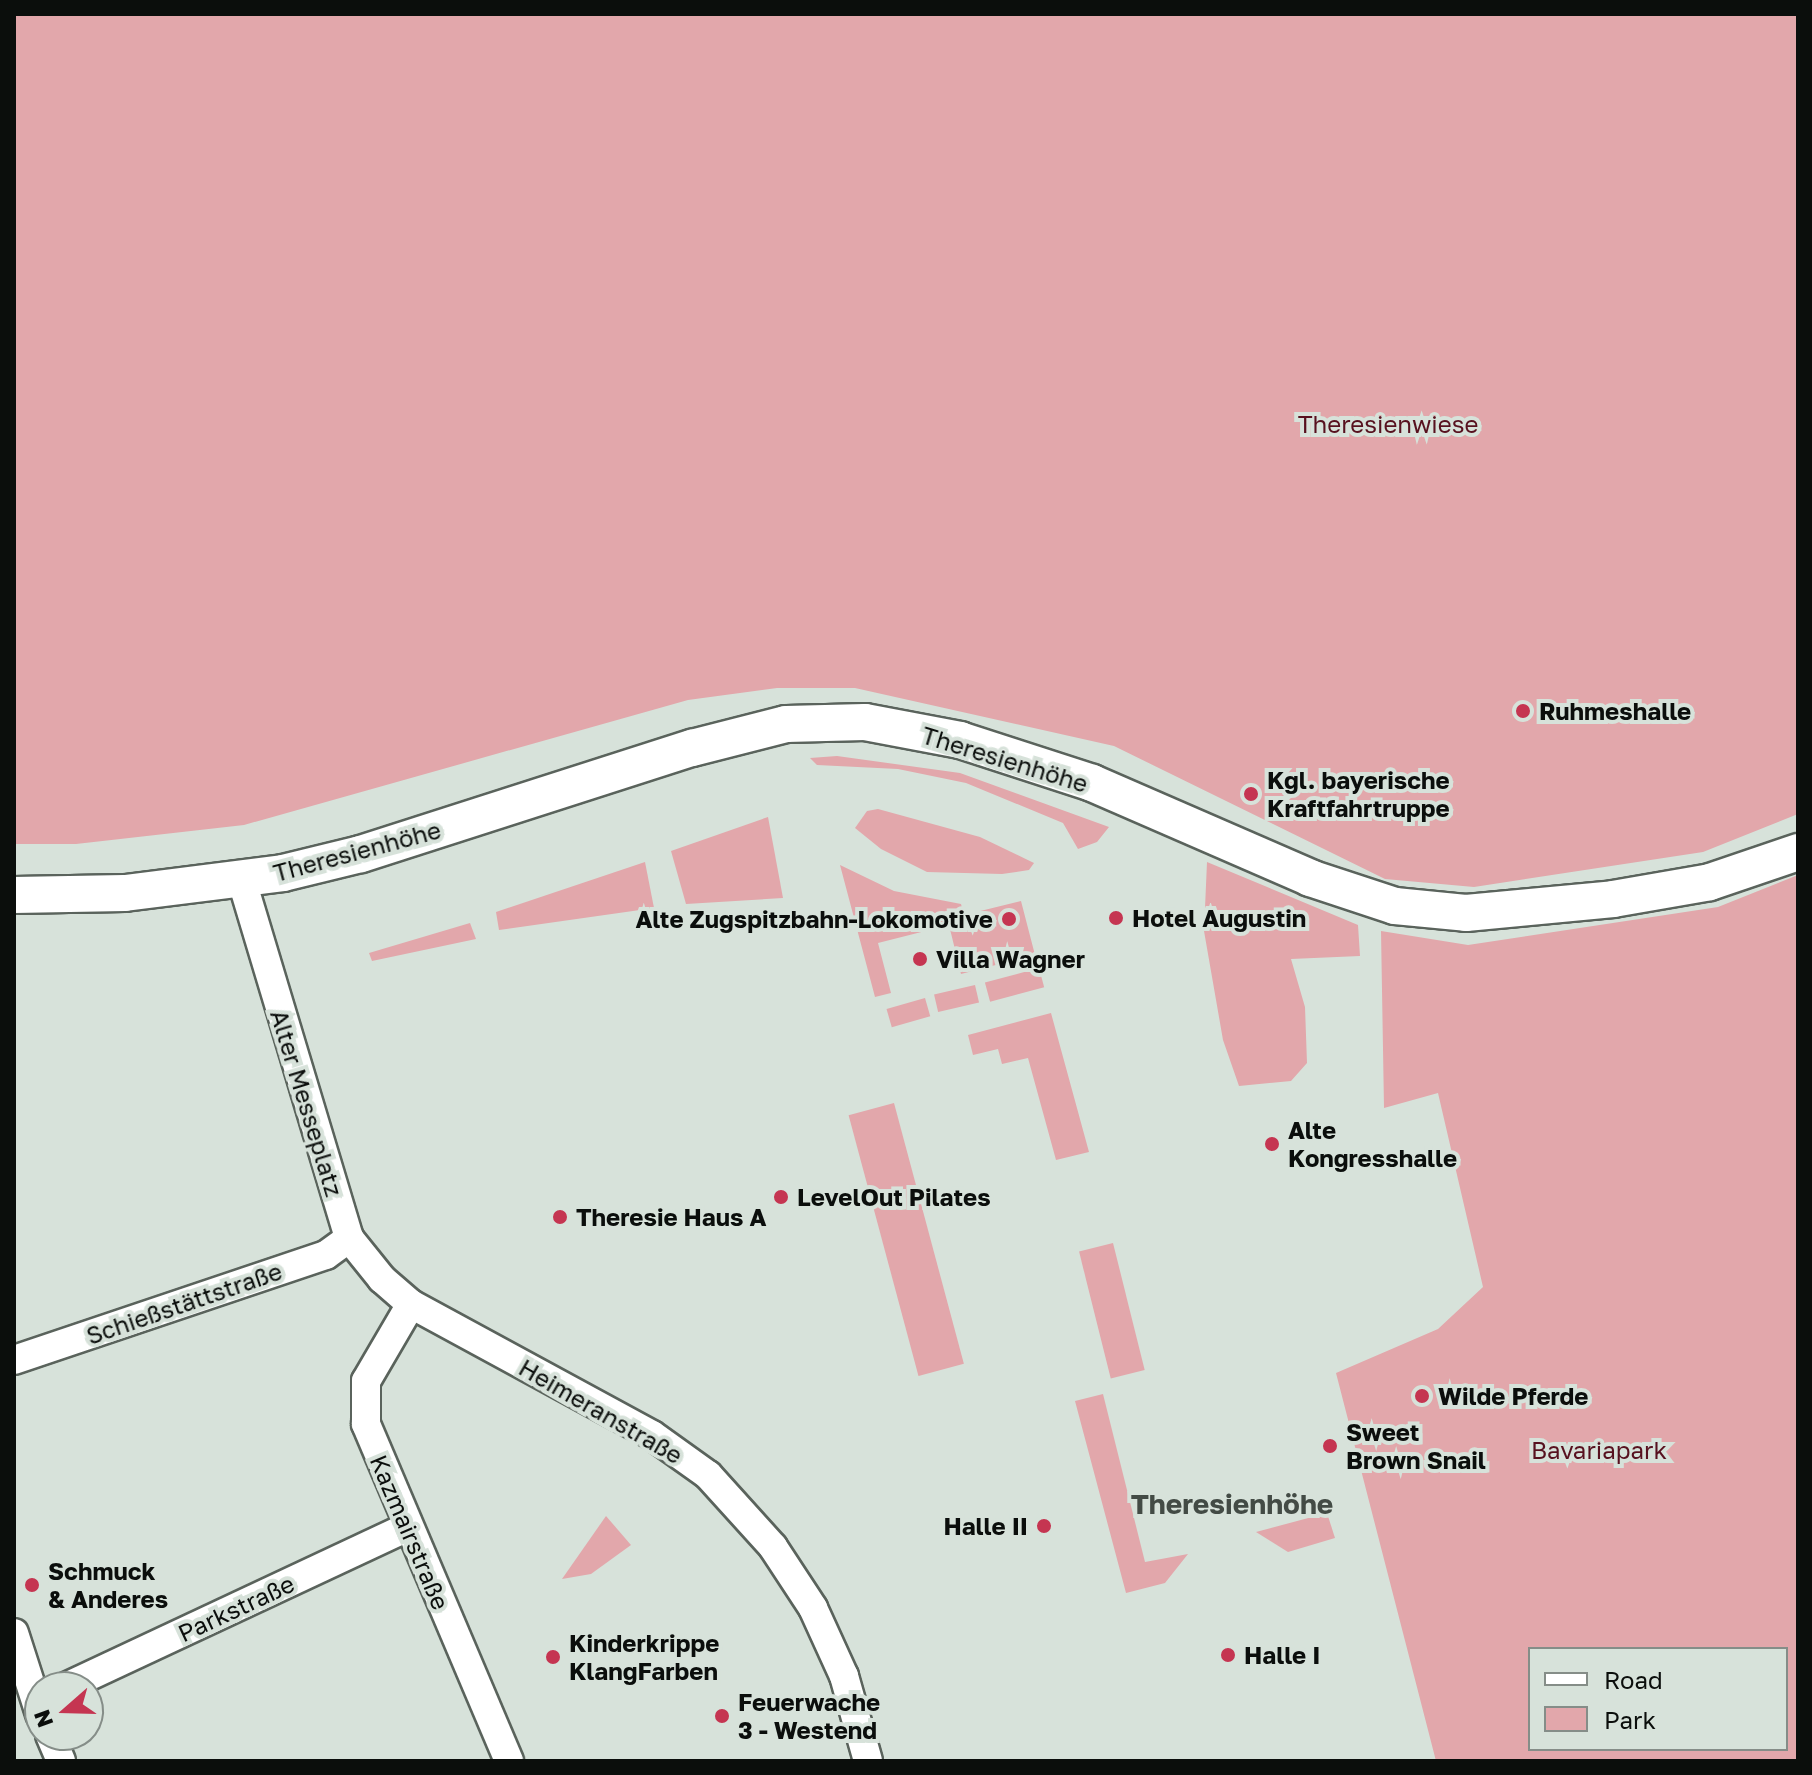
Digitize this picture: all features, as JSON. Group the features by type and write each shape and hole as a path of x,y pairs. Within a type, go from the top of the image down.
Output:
{"main road":[{"name":"Theresienhöhe","path":"14,895 125,893 242,881 361,854 656,758 786,724 865,722 960,740 1092,783 1310,878 1373,902 1409,908 1466,913 1627,897 1710,882 1798,852"}],"street":[{"name":"Alter Messeplatz","path":"242,881 349,1238 382,1279 411,1304"},
{"name":"Schießstättstraße","path":"14,1360 326,1255 349,1238"},
{"name":"Kazmairstraße","path":"411,1304 366,1381 362,1401 366,1424 406,1528 509,1761"},
{"name":"Heimeranstraße","path":"411,1304 652,1435 708,1475 773,1547 813,1608 844,1676 868,1761"},
{"name":"Parkstraße","path":"100,1671 406,1528"},
{"path":"14,1633 24,1674"}],"green space":[{"name":"Theresienwiese","path":"14,14 1798,14 1798,814 1703,852 1474,887 1385,879 1114,746 855,688 777,688 688,700 244,825 76,844 14,844"},
{"path":"837,756 960,773 1109,827 1097,842 1078,849 1063,823 966,783 898,769 817,765 810,758"},
{"path":"878,809 980,837 1034,863 1029,870 1002,874 927,872 881,849 855,828 867,811"},
{"path":"768,817 783,898 686,904 671,851"},
{"path":"645,862 654,908 499,930 496,912"},
{"path":"1207,862 1358,925 1360,956 1291,959 1305,1007 1307,1063 1291,1081 1239,1086 1223,1040 1204,931"},
{"path":"840,865 894,891 961,904 964,915 1021,901 1035,955 961,974 949,925 878,943 891,993 875,997"},
{"name":"Bavariapark","path":"1798,875 1798,1761 1436,1761 1336,1373 1438,1329 1483,1287 1438,1093 1384,1108 1381,931 1468,945 1718,907"},
{"path":"470,923 476,939 372,961 369,953"},
{"path":"1039,968 1044,987 990,1002 985,982"},
{"path":"975,985 979,1003 938,1012 934,994"},
{"path":"925,998 930,1016 892,1027 887,1009"},
{"path":"1051,1013 1089,1152 1056,1160 1028,1058 1002,1064 998,1049 973,1055 968,1035"},
{"path":"894,1103 964,1364 918,1376 849,1115"},
{"path":"1113,1243 1145,1370 1111,1379 1079,1251"},
{"path":"1103,1394 1145,1562 1188,1554 1165,1583 1126,1593 1075,1401"},
{"path":"1327,1513 1335,1538 1288,1552 1256,1532"},
{"path":"606,1516 631,1545 591,1574 562,1579"}],"place":[{"name":"Ruhmeshalle","path":"1523,711"},
{"name":"Kgl. bayerische Kraftfahrtruppe","path":"1251,794"},
{"name":"Hotel Augustin","path":"1116,918"},
{"name":"Alte Zugspitzbahn-Lokomotive","path":"1009,919"},
{"name":"Villa Wagner","path":"920,959"},
{"name":"Alte Kongresshalle","path":"1272,1144"},
{"name":"LevelOut Pilates","path":"781,1197"},
{"name":"Theresie Haus A","path":"560,1217"},
{"name":"Wilde Pferde","path":"1422,1396"},
{"name":"Sweet Brown Snail","path":"1330,1446"},
{"name":"Halle II","path":"1044,1526"},
{"name":"Schmuck & Anderes","path":"32,1585"},
{"name":"Halle I","path":"1228,1655"},
{"name":"Kinderkrippe KlangFarben","path":"553,1657"},
{"name":"Feuerwache 3 - Westend","path":"722,1716"}],"district":[{"name":"Theresienhöhe","path":"1232,1504"}]}
